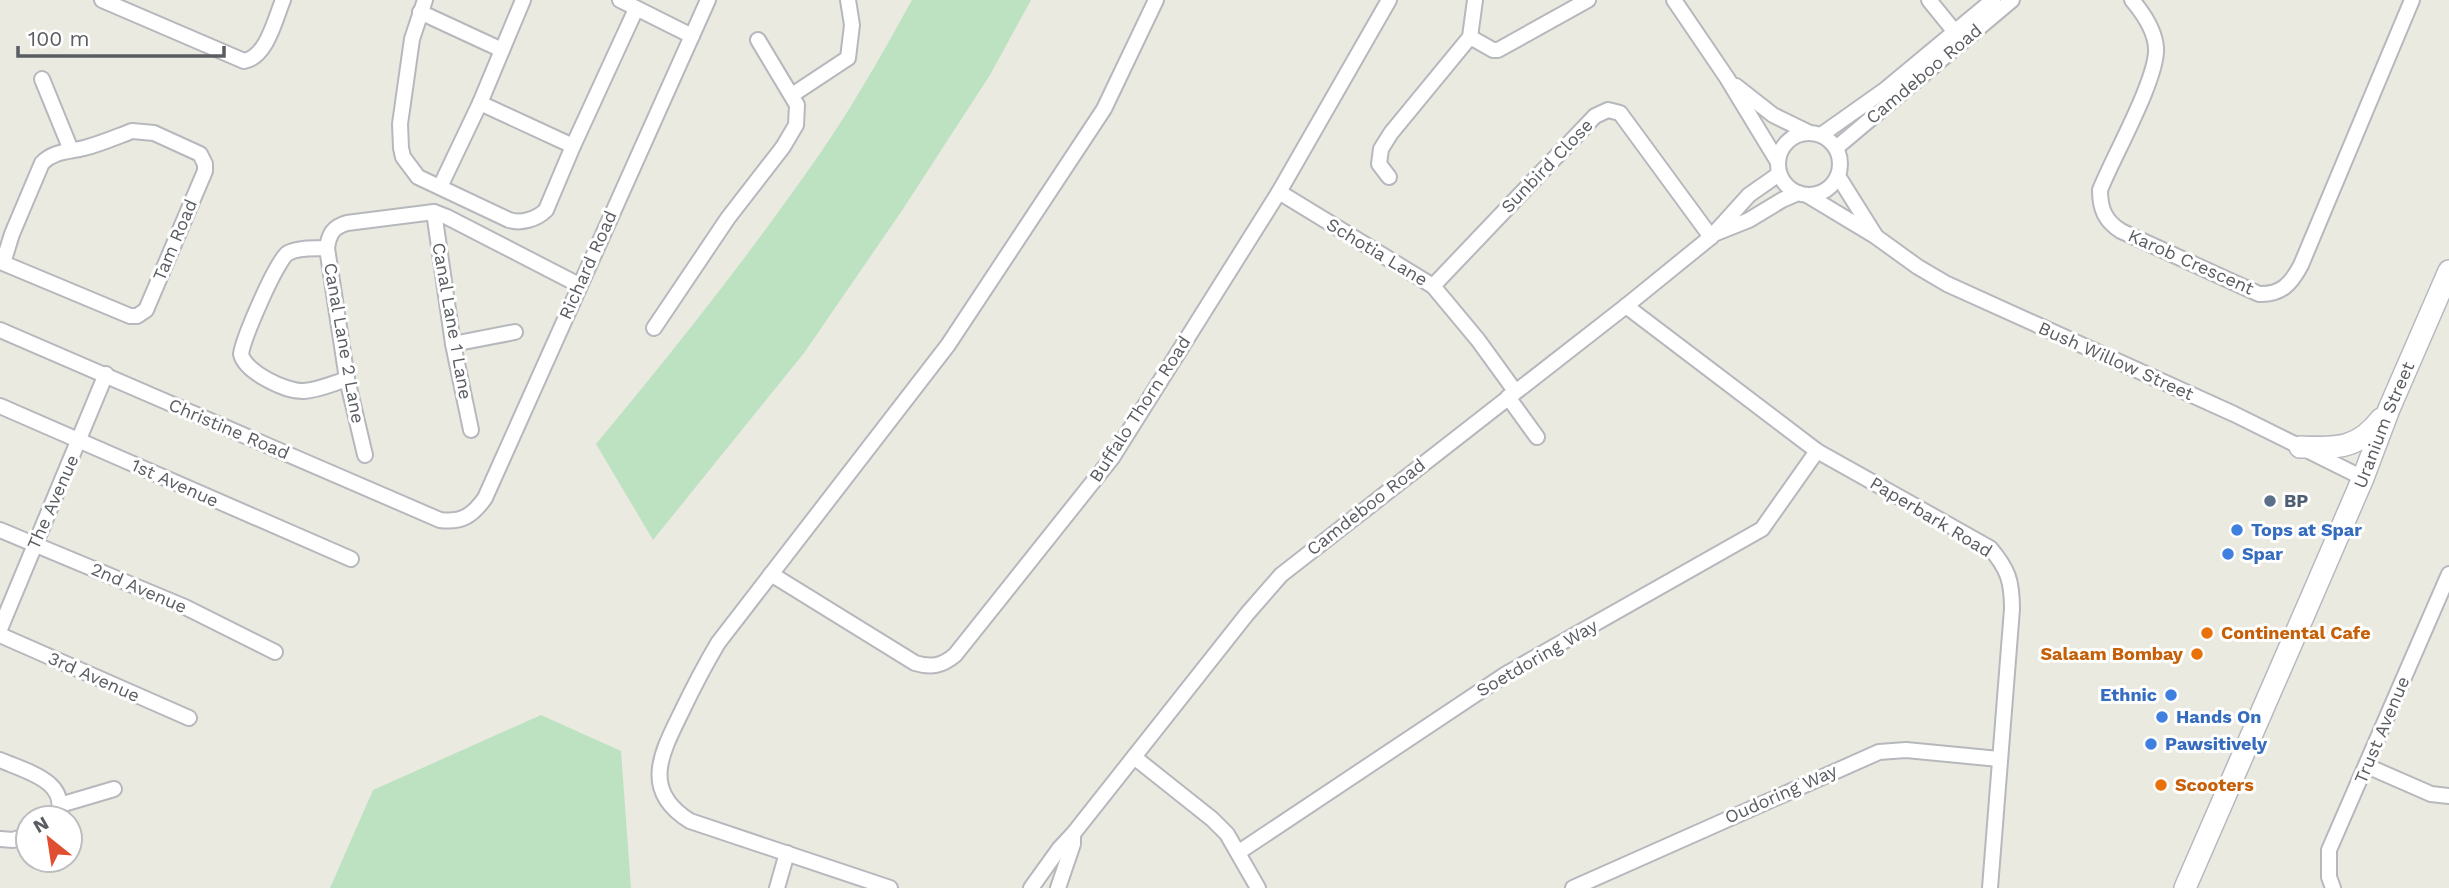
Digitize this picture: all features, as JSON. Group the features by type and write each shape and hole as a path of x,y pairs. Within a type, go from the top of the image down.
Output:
{"street":[{"path":"102,0 244,61 254,58 264,43 282,0"},
{"path":"440,187 480,103 523,0"},
{"path":"620,0 692,36"},
{"name":"Richard Road","path":"459,521 472,514 485,498 708,0"},
{"path":"792,95 848,58 852,24 848,0"},
{"path":"890,888 855,883 786,853 690,821 674,810 663,795 658,771 666,743 718,643 948,345 1104,109 1156,0"},
{"name":"Buffalo Thorn Road","path":"771,574 915,663 930,667 948,661 968,642 1112,458 1279,192 1389,0"},
{"path":"1389,177 1379,164 1381,149 1391,133 1470,37 1475,0"},
{"path":"1470,37 1493,50 1498,50 1588,0"},
{"path":"1674,0 1727,78 1779,168 1786,186 1802,194 1826,191 1838,176 1840,156 1836,148 1816,134 1773,115 1727,78"},
{"path":"1929,0 1959,36"},
{"name":"Camdeboo Road","path":"1836,148 1959,36 1993,0"},
{"name":"Camdeboo Road","path":"1816,134 1886,89 2012,0"},
{"name":"Karob Crescent","path":"2132,0 2142,12 2154,37 2156,50 2152,73 2100,190 2100,202 2106,219 2122,231 2259,294 2268,294 2286,288 2301,265 2412,0"},
{"path":"502,50 422,6 412,39 400,124 401,148 408,166 418,177 515,222 538,217 546,211 636,9"},
{"path":"654,328 728,218 792,134 797,105 758,40"},
{"path":"42,79 71,150"},
{"path":"480,103 573,146"},
{"name":"Sunbird Close","path":"1433,286 1595,116 1608,110 1620,113 1712,236"},
{"name":"Tam Road","path":"132,131 146,131 202,156 205,171 146,310 137,316 130,316 2,258 42,163 49,156 132,131"},
{"path":"1779,168 1780,153 1793,138 1816,134"},
{"name":"Camdeboo Road","path":"1031,888 1059,849 1281,575 1712,236 1749,195 1779,168"},
{"name":"Bush Willow Street","path":"1838,176 1875,236"},
{"name":"Schotia Lane","path":"1279,192 1433,286 1478,340 1537,437"},
{"name":"Camdeboo Road","path":"1712,236 1749,220 1782,200 1802,194"},
{"name":"Bush Willow Street","path":"1802,194 1875,236 1948,284 2234,414 2362,478"},
{"path":"434,212 579,285"},
{"name":"Canal Lane 2 Lane","path":"365,455 347,379 327,248 331,232 347,223 434,212"},
{"name":"Canal Lane 1 Lane","path":"434,212 453,344 471,430"},
{"path":"327,248 294,251 284,256 275,270 241,354 250,369 294,391 312,390 347,379"},
{"name":"Uranium Street","path":"2185,888 2449,271"},
{"name":"Paperbark Road","path":"1626,306 1817,451 1990,548 2005,565 2011,582 2012,609 1990,888"},
{"name":"Christine Road","path":"0,330 440,520 459,521"},
{"path":"453,344 515,332"},
{"name":"The Avenue","path":"0,629 106,374"},
{"name":"1st Avenue","path":"0,406 351,559"},
{"path":"2300,447 2349,445 2374,428 2389,409"},
{"name":"Soetdoring Way","path":"1239,852 1506,674 1762,529 1817,451"},
{"name":"2nd Avenue","path":"0,530 185,607 275,652"},
{"name":"Trust Avenue","path":"2333,888 2329,877 2329,849 2449,574"},
{"name":"3rd Avenue","path":"0,635 189,718"},
{"name":"Oudoring Way","path":"1573,888 1879,752 1906,750 1999,759"},
{"path":"1134,757 1227,834 1258,888"},
{"path":"0,760 51,784 57,792 58,804"},
{"path":"2367,766 2431,794 2449,796"},
{"path":"78,804 114,789"},
{"name":"Camdeboo Road","path":"1059,888 1073,844 1073,834"},
{"path":"776,888 786,853"}],"green space":[{"path":"912,0 1031,0 990,75 901,212 804,353 653,540 596,444 704,310 807,172 849,109"},
{"path":"541,715 621,751 631,888 330,888 373,790"}],"place":[{"name":"BP","path":"2270,501"},
{"name":"Tops at Spar","path":"2237,530"},
{"name":"Spar","path":"2228,554"},
{"name":"Continental Cafe","path":"2207,633"},
{"name":"Salaam Bombay","path":"2197,654"},
{"name":"Ethnic","path":"2171,695"},
{"name":"Hands On","path":"2162,717"},
{"name":"Pawsitively","path":"2151,744"},
{"name":"Scooters","path":"2161,785"}]}
